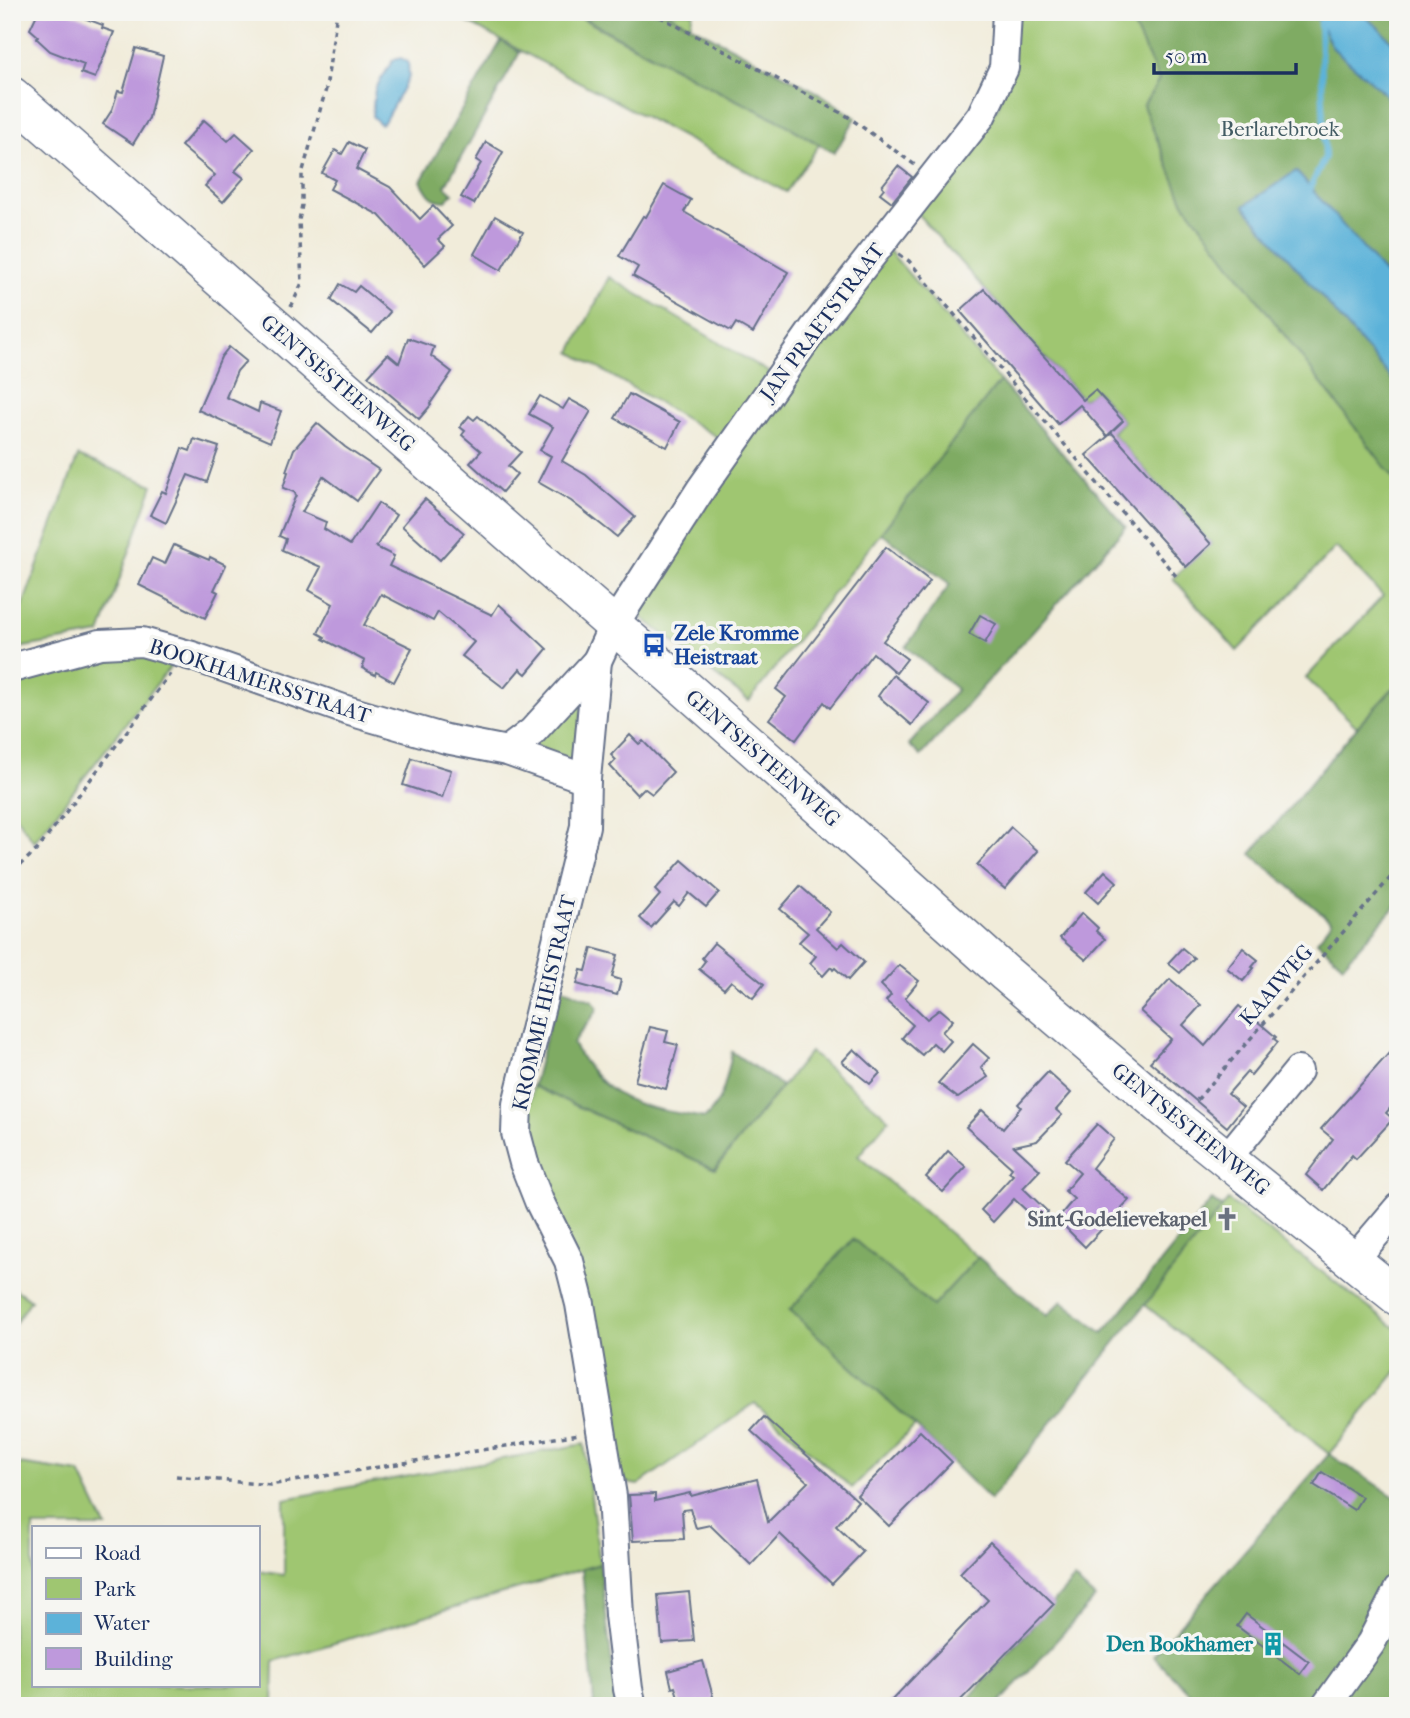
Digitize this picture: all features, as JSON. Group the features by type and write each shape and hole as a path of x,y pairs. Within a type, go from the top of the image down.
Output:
{"main road":[{"name":"GENTSESTEENWEG","path":"12,96 769,761 1006,974 1178,1121 1398,1297"}],"street":[{"name":"JAN PRAETSTRAAT","path":"613,626 701,489 765,396 813,330 981,116 1004,68 1007,12"},
{"name":"KROMME HEISTRAAT","path":"613,626 597,661 586,779 585,826 517,1104 516,1133 539,1201 569,1261 580,1304 612,1496 619,1615 632,1706"},
{"name":"BOOKHAMERSSTRAAT","path":"12,667 100,644 142,642 185,654 346,710 446,739 507,751 586,779"},
{"path":"507,751 531,732 597,661"},
{"path":"1227,1158 1298,1071"},
{"path":"1353,1261 1398,1208"},
{"path":"1326,1706 1371,1643 1398,1590"}],"path":[{"path":"278,330 302,283 299,220 302,174 326,89 337,12"},
{"path":"651,12 847,116 932,177"},
{"path":"883,240 909,261 1176,576"},
{"path":"12,872 38,849 185,654"},
{"name":"KAAIWEG","path":"1178,1121 1398,869"},
{"path":"176,1476 270,1485 601,1430"}],"green space":[{"path":"448,12 583,12 581,18 780,121 819,145 786,192"},
{"path":"583,12 665,12 821,94 856,118 834,153 780,121 581,17"},
{"path":"665,12 693,12 690,25"},
{"path":"1020,12 1398,12 1398,683 1357,727 1306,678 1383,596 1336,547 1237,651 1173,578 1211,544 1112,433 1123,421 1096,390 1083,400 914,210 998,107"},
{"name":"Berlarebroek","path":"1127,12 1314,12 1333,48 1380,89 1398,110 1398,289 1296,171 1244,206 1398,386 1398,484 1184,203 1143,106 1159,80"},
{"path":"1359,12 1398,12 1398,48 1379,28"},
{"path":"501,41 520,52 445,186 453,193 446,201 437,200 428,193 421,181"},
{"path":"886,247 1000,381 749,701 635,612 827,324"},
{"path":"609,277 770,373 724,441 571,352"},
{"path":"1000,381 1126,527 921,756 909,745 957,689 906,647 950,584 881,533"},
{"path":"78,456 153,485 100,634 12,649 12,635"},
{"path":"139,655 173,663 34,842 12,811 12,680 116,656"},
{"path":"1398,683 1398,903 1343,965 1317,941 1332,922 1251,854 1357,727"},
{"path":"584,689 576,761 531,745"},
{"path":"559,987 593,1001 598,1008 573,1044 600,1080 628,1100 644,1106 705,1118 721,1096 732,1052 782,1086 715,1169 533,1086"},
{"path":"810,1052 889,1119 858,1156 978,1257 934,1307 790,1310 915,1426 852,1488 755,1403 638,1485 627,1483 618,1471 533,1157 527,1123 533,1086 715,1169"},
{"path":"1212,1200 1222,1208 990,1500 790,1310 853,1239 933,1306 978,1257 1047,1316 1062,1301 1103,1333"},
{"path":"1228,1200 1398,1330 1398,1370 1329,1454 1144,1304"},
{"path":"12,1287 31,1300 12,1328"},
{"path":"584,1444 600,1564 274,1661 273,1706 12,1706 12,1463 80,1473 106,1526 32,1526 32,1686 259,1686 259,1571 284,1575 284,1499"},
{"path":"1329,1454 1398,1499 1398,1706 1202,1706 1153,1656"},
{"path":"600,1564 617,1706 589,1706 594,1703 582,1569"},
{"path":"1074,1579 1095,1598 997,1706 962,1706"}],"water":[{"path":"1314,12 1359,12 1398,48 1398,110 1380,89 1333,48"},
{"path":"401,58 408,62 409,77 384,122 380,124 372,116 375,89 393,60"},
{"path":"1296,171 1398,289 1398,386 1244,206"}],"building":[{"path":"38,12 68,12 114,32 95,78 81,73 84,64 50,51 36,38 38,36 30,29"},
{"path":"136,48 163,56 149,118 133,144 103,124 112,110 118,91 123,92"},
{"path":"204,120 228,141 236,133 254,149 235,171 244,178 223,202 205,186 215,175 181,146"},
{"path":"349,142 365,150 356,169 390,187 420,219 433,206 452,226 438,239 445,246 425,265 379,215 330,189 335,180 322,173 335,150 342,154"},
{"path":"486,142 503,152 474,204 461,197 481,163 476,160"},
{"path":"898,166 912,177 892,202 880,193 884,188 882,186"},
{"path":"664,185 691,200 684,212 788,272 753,333 736,323 731,331 633,276 638,267 619,256"},
{"path":"495,216 523,232 501,270 474,254"},
{"path":"340,284 354,292 359,286 390,312 372,333 331,300"},
{"path":"984,289 1083,400 1095,390 1123,421 1107,436 1080,405 1058,424 960,311"},
{"path":"408,338 434,347 431,356 452,372 419,419 368,376 388,354 399,363"},
{"path":"229,347 246,361 237,371 226,397 258,412 260,403 281,411 270,442 198,410 221,357"},
{"path":"629,394 680,422 667,447 615,418"},
{"path":"540,396 563,409 569,399 591,411 562,461 586,475 635,517 617,537 571,501 538,482 551,456 540,450 553,427 529,414"},
{"path":"469,416 474,420 478,416 521,452 508,466 517,474 502,492 470,463 481,451 462,435 465,431 460,427"},
{"path":"317,423 345,447 379,470 357,501 323,476 302,512 326,522 324,529 350,545 378,503 396,515 376,547 394,556 389,566 492,615 499,604 547,649 526,674 520,669 504,688 462,656 474,642 438,612 433,621 381,594 364,625 412,648 394,682 362,668 365,661 323,639 325,637 318,633 333,604 309,590 321,567 282,550 286,539 279,536 296,495 283,488 288,472 286,471 294,449"},
{"path":"1112,433 1211,544 1186,567 1086,455"},
{"path":"194,439 219,447 207,482 188,475 166,523 150,515 162,491 166,493 182,448 190,451"},
{"path":"425,499 464,533 440,560 402,526"},
{"path":"174,545 226,565 214,590 218,592 205,618 139,585 152,558 165,564"},
{"path":"886,547 930,581 883,641 907,659 896,673 873,653 830,708 824,702 796,740 769,719 786,697 776,689"},
{"path":"980,615 996,624 985,643 969,634"},
{"path":"893,675 929,703 912,725 878,696"},
{"path":"630,735 639,744 643,741 673,772 652,794 644,788 637,795 610,766 616,760 611,755"},
{"path":"412,758 451,770 442,798 403,785"},
{"path":"1011,827 1038,851 1005,889 977,865"},
{"path":"682,860 719,892 706,907 689,893 679,906 674,902 651,928 640,918 660,895 655,890"},
{"path":"1105,871 1117,882 1098,903 1086,892"},
{"path":"800,886 830,912 816,928 838,948 843,943 864,962 848,980 831,967 823,976 810,963 816,956 799,942 808,933 780,909"},
{"path":"1082,913 1105,939 1086,960 1060,938"},
{"path":"714,943 764,984 753,998 731,981 724,989 699,969 705,961 702,958"},
{"path":"592,948 618,955 612,977 621,980 617,995 577,984 581,970 586,971"},
{"path":"1182,948 1194,958 1180,973 1168,963"},
{"path":"1243,948 1258,960 1243,981 1227,968"},
{"path":"899,965 919,981 905,998 927,1019 940,1009 953,1020 942,1032 951,1041 942,1051 933,1043 922,1055 902,1038 913,1025 886,1001 891,995 881,985"},
{"path":"1170,979 1201,1005 1183,1025 1205,1046 1239,1006 1276,1037 1274,1039 1278,1042 1251,1075 1247,1072 1228,1094 1243,1107 1227,1127 1150,1062 1171,1039 1140,1011"},
{"path":"650,1027 668,1031 665,1042 678,1045 666,1089 635,1081"},
{"path":"1398,1043 1398,1099 1386,1113 1393,1119 1356,1159 1352,1155 1323,1190 1306,1175 1333,1139 1321,1129"},
{"path":"973,1044 989,1058 981,1067 988,1077 958,1098 938,1083"},
{"path":"854,1049 880,1073 870,1084 842,1062"},
{"path":"1048,1072 1071,1093 1056,1110 1062,1115 1037,1141 1014,1146 1040,1170 1023,1188 1048,1212 1039,1222 1014,1199 993,1222 981,1210 1013,1175 1009,1172 1012,1168 966,1127 982,1110 1003,1129 1021,1107 1018,1104"},
{"path":"1097,1124 1114,1139 1092,1168 1129,1200 1085,1247 1057,1219 1074,1199 1065,1191 1080,1173 1065,1160"},
{"path":"948,1151 966,1167 943,1192 926,1177"},
{"path":"764,1417 858,1501 836,1526 863,1552 832,1584 780,1534 751,1565 710,1525 696,1528 690,1509 682,1510 684,1539 633,1541 629,1495 655,1494 655,1501 690,1493 691,1496 757,1479 768,1522 808,1482 751,1431"},
{"path":"920,1431 952,1462 889,1526 857,1495"},
{"path":"1322,1472 1362,1497 1354,1510 1314,1485"},
{"path":"990,1542 1054,1604 955,1706 886,1706 988,1600 960,1573"},
{"path":"689,1592 694,1641 662,1643 658,1595"},
{"name":"Den Bookhamer","path":"1246,1614 1309,1662 1300,1674 1237,1626"},
{"path":"703,1661 714,1700 681,1706 675,1687 672,1688 668,1671"}],"waterway":[{"path":"1310,188 1325,157 1320,23"}],"place":[{"name":"Zele Kromme Heistraat","path":"654,645"},
{"name":"Sint-Godelievekapel","path":"1227,1219"},
{"name":"Den Bookhamer","path":"1273,1644"}]}
